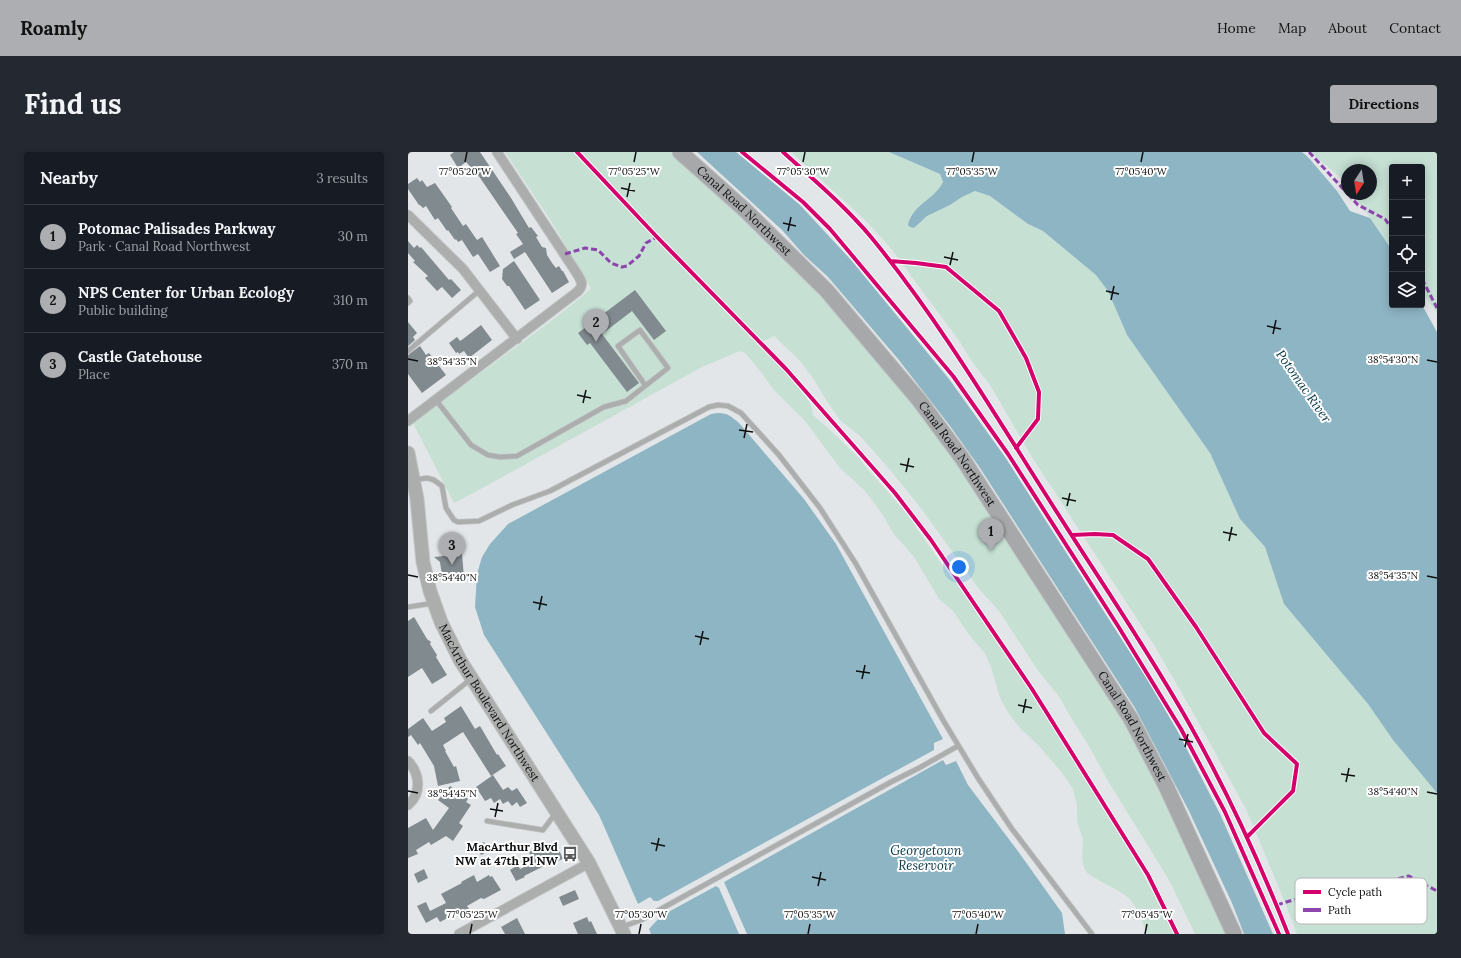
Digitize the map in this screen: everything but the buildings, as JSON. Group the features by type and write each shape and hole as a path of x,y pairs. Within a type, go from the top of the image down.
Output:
{"highway":[{"name":"Canal Road Northwest","path":"680,152 745,210 827,291 911,391 962,458 1131,719 1169,792 1234,934"}],"main road":[{"name":"MacArthur Boulevard Northwest","path":"408,452 414,480 423,562 434,603 449,640 589,863 622,931"}],"street":[{"path":"408,421 579,290 582,284 578,275 497,152"},
{"path":"408,215 463,269 516,338"},
{"path":"408,761 415,770 418,784 415,796 408,805"},
{"path":"459,934 589,863"}],"lane":[{"path":"408,350 480,290"},
{"path":"408,298 410,301 408,302"},
{"path":"436,400 470,445 488,455 500,457 518,456 604,407 626,401 668,368 640,330 618,346 645,385"},
{"path":"414,480 427,478 434,480 442,486 446,508 454,520 458,522 479,521 512,505 550,491 709,407 718,405 728,406 741,413 779,455 820,508 856,564 958,746 978,778 1012,829 1092,934"},
{"path":"408,607 434,603"},
{"path":"431,711 472,678"},
{"path":"622,931 958,746"},
{"path":"487,821 543,830 558,812"}],"green space":[{"path":"505,152 671,152 735,210 812,285 908,394 947,448 1099,681 1145,757 1228,934 1195,934 1169,880 1108,781 1058,695 1039,672 999,611 979,589 923,511 891,471 860,436 841,421 800,361 774,336 757,344 778,364 799,388 810,403 813,415 859,458 907,514 945,569 981,614 1010,655 1032,692 1049,713 1063,734 1106,812 1143,874 1175,934 1147,934 1141,917 1132,902 1117,890 1087,873 1084,868 1082,857 1083,840 1077,821 1077,806 1073,789 1063,774 1009,714 1000,698 991,667 984,652 969,635 954,612 939,599 914,557 893,533 881,512 865,491 840,468 805,421 773,389 745,353 740,351 702,367 454,503 413,423 559,315 591,289 551,221"},
{"path":"791,152 889,152 940,174 943,182 932,197 909,218 914,228 927,216 975,191 990,196 1028,224 1043,231 1096,274 1108,291 1127,335 1210,453 1240,519 1265,547 1284,604 1368,704 1393,740 1437,793 1437,934 1297,934 1246,809 1154,645 1030,454 990,385 889,246 865,220"},
{"path":"1310,152 1437,152 1437,313 1425,296 1425,164 1389,164 1389,245 1357,200 1377,200 1377,164 1341,164 1341,178"}],"water":[{"path":"697,152 736,152 800,205 851,260 949,379 1005,457 1147,679 1178,732 1220,814 1273,934 1244,934 1232,903 1188,809 1135,708 980,468 950,426 898,359 828,277 804,255 782,230"},
{"name":"Potomac River","path":"889,152 1302,152 1337,191 1341,200 1343,200 1350,211 1370,218 1389,246 1389,308 1424,308 1437,332 1437,793 1393,740 1368,704 1284,604 1265,547 1240,519 1210,453 1127,335 1108,291 1096,275 1043,231 1028,224 990,196 975,191 927,216 914,228 910,227 908,225 910,218 918,208 935,193 943,182 940,174"},
{"path":"718,413 732,417 739,423 804,499 836,544 943,739 934,743 934,750 658,901 654,901 650,897 638,904 599,815 484,635 475,607 477,574 482,557 490,544 508,524 711,414"},
{"name":"Georgetown Reservoir","path":"943,760 946,765 956,761 968,785 1062,913 1065,934 747,934 724,882"},
{"path":"716,886 719,888 739,934 651,934 649,929 661,916"}],"marked path":[{"path":"1309,152 1341,187"},
{"path":"1353,200 1358,205 1385,219 1389,225"},
{"path":"565,254 585,248 598,250 611,263 622,267 627,266 639,256 646,243 657,237"},
{"path":"1425,285 1437,308"},
{"path":"1400,878 1409,876 1413,878"},
{"path":"1427,886 1437,891"},
{"path":"1277,905 1295,899"}],"cycle path":[{"path":"577,152 657,237 786,369 895,493 931,540 1032,689 1148,875 1177,934"},
{"path":"742,152 803,202 830,229 953,376 1008,454 1118,626 1181,729 1225,812 1279,934"},
{"path":"783,152 840,204 871,237 944,335 966,369 1140,642 1190,725 1243,828 1288,934"},
{"path":"890,261 946,267 999,311 1026,358 1039,392 1038,419 1016,448"},
{"path":"1072,535 1113,535 1148,559 1196,627 1264,733 1297,764 1293,791 1247,837"}],"place":[{"name":"NPS Center for Urban Ecology","path":"596,342"},
{"name":"Potomac Palisades Parkway","path":"991,551"},
{"name":"Castle Gatehouse","path":"452,565"},
{"name":"MacArthur Blvd NW at 47th Pl NW","path":"570,854"}]}
